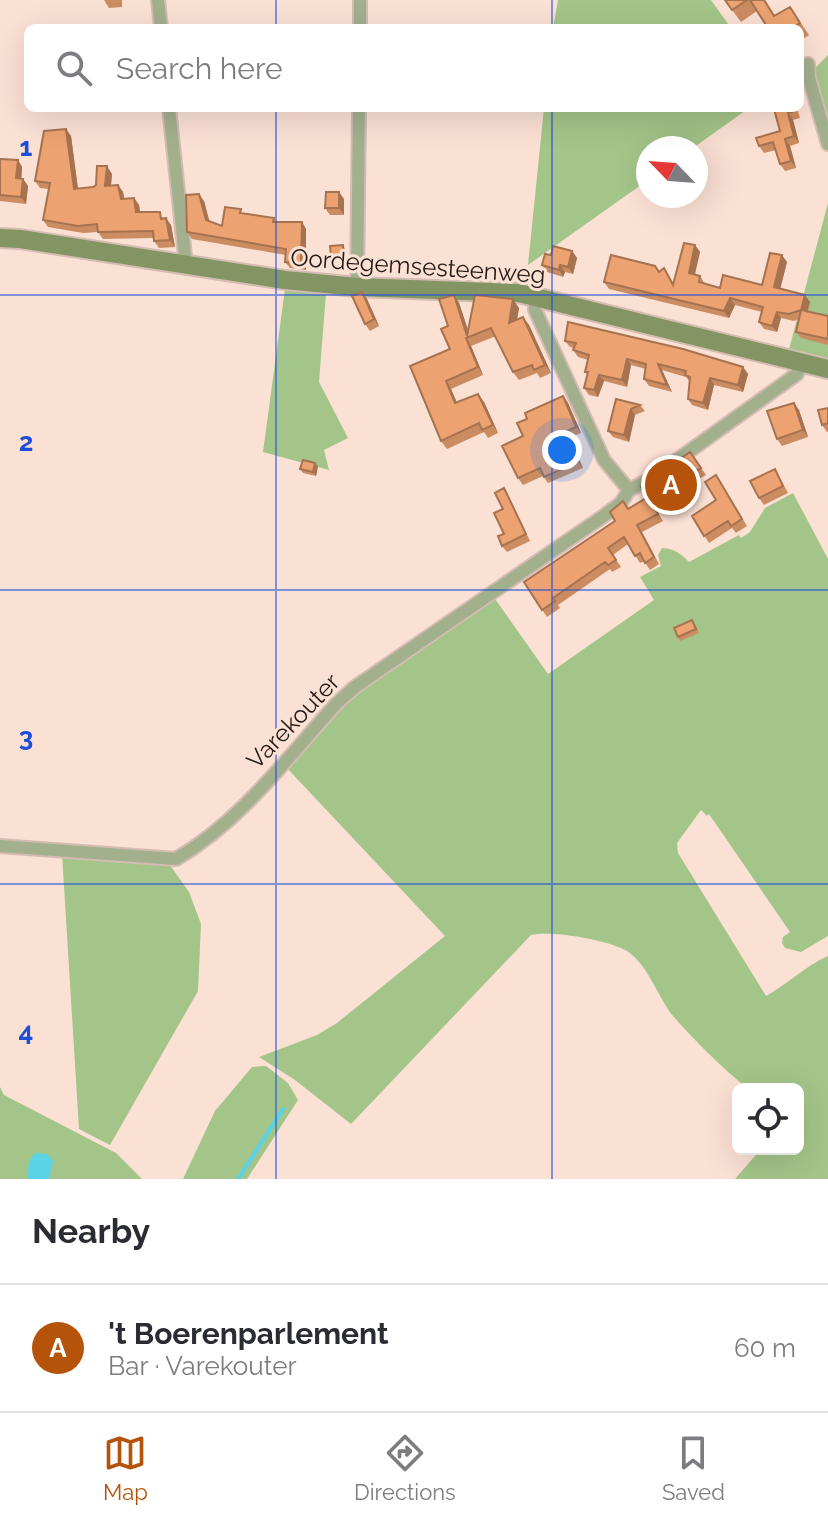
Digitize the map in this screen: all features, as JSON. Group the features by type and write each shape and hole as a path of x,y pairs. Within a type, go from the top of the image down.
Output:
{"street":[{"path":"158,0 161,24"},
{"path":"360,0 360,24"},
{"path":"808,64 809,78 828,144"},
{"path":"169,112 186,265"},
{"path":"357,287 359,112"},
{"name":"Oordegemsesteenweg","path":"0,238 285,280 535,296 828,369"},
{"path":"535,296 535,310 604,460 629,490"},
{"name":"Varekouter","path":"0,846 176,859 200,845 231,820 355,687 605,515 621,503 629,490 649,480 797,374 801,362"}],"green space":[{"path":"558,0 711,0 728,24 554,24"},
{"path":"828,55 828,126 814,73"},
{"path":"544,112 743,112 708,137 636,136 636,188 528,265"},
{"path":"828,203 828,363 788,353"},
{"path":"285,289 326,293 319,382 348,438 324,450 329,470 263,452"},
{"path":"793,493 828,559 828,936 801,952 785,948 783,937 790,932 709,814 707,816 701,810 677,843 678,853 766,996 828,956 828,1179 735,1179 756,1155 804,1155 804,1083 741,1083 673,1016 635,957 619,947 594,940 566,935 531,935 351,1124 295,1080 259,1057 317,1035 337,1023 445,936 285,766 351,696 493,596 548,674 654,600 640,577 661,566 658,555 662,548 677,552 689,562 750,532 765,508"},
{"path":"62,854 170,865 189,892 201,924 198,991 110,1145 79,1129"},
{"path":"266,1066 288,1083 298,1100 247,1179 183,1179 215,1111 252,1067"},
{"path":"0,1087 4,1095 116,1153 142,1179 0,1179"}],"water":[{"path":"35,1153 47,1154 53,1161 49,1179 27,1179 29,1161"}],"building":[{"path":"725,0 747,0 732,10"},
{"path":"750,0 764,0 774,16 790,7 800,23 798,24 765,24"},
{"path":"775,112 792,112 788,113 794,136 785,139 791,161 780,164 773,142 759,146 756,138 780,131"},
{"path":"66,129 74,189 96,185 97,166 107,166 105,186 118,185 121,199 134,198 136,212 160,212 161,219 166,218 170,240 154,241 153,231 98,232 97,224 78,226 43,220 50,183 35,181 44,131"},
{"path":"0,159 18,160 16,178 23,179 21,197 0,195"},
{"path":"326,192 339,192 339,208 325,208"},
{"path":"199,194 206,220 222,226 225,207 241,209 240,213 274,218 273,222 302,222 301,263 285,262 286,249 187,232 186,195"},
{"path":"684,243 695,245 689,273 700,276 699,282 720,288 723,275 762,285 770,253 782,255 774,287 805,295 801,310 789,314 777,312 772,326 759,322 763,307 730,298 724,311 604,282 611,255 655,266 659,272 664,268 673,285"},
{"path":"343,245 343,256 331,256 330,246"},
{"path":"553,246 572,251 568,267 560,265 559,270 542,265 545,254 551,255"},
{"path":"362,292 374,319 365,324 352,296"},
{"path":"454,295 467,336 475,295 513,299 509,323 523,317 545,365 534,370 532,365 513,372 491,328 466,338 478,367 446,381 455,403 478,394 493,425 482,430 479,423 441,441 410,366 450,349 441,329 448,326 439,299"},
{"path":"801,310 828,316 828,339 796,332"},
{"path":"568,322 683,349 743,367 738,385 710,378 703,403 688,399 690,377 685,375 686,371 658,364 667,385 644,379 646,364 627,359 622,380 599,375 594,390 584,388 589,355 573,350 576,343 565,341"},
{"path":"563,396 576,427 565,432 578,462 544,477 540,468 518,478 502,446 523,436 517,423 527,419 525,413"},
{"path":"616,399 640,405 631,409 624,435 608,431"},
{"path":"794,403 803,430 777,439 767,411"},
{"path":"828,408 828,423 822,425 818,410"},
{"path":"690,452 701,468 676,482 674,480 649,498 641,487"},
{"path":"303,460 315,463 313,472 300,469"},
{"path":"775,469 783,486 759,498 750,481"},
{"path":"716,475 742,519 731,526 728,521 704,536 692,516 716,500 705,482"},
{"path":"504,488 526,534 502,546 498,536 504,534 494,513 503,509 495,493"},
{"path":"648,497 658,514 637,525 654,557 645,563 640,553 635,556 624,537 608,548 616,560 608,565 605,562 553,598 555,601 542,610 524,582 615,521 610,512 623,501 628,509"},
{"path":"692,620 696,629 678,637 674,628"}],"waterway":[{"path":"238,1179 283,1109"}],"place":[{"name":"'t Boerenparlement","path":"671,485"}]}
